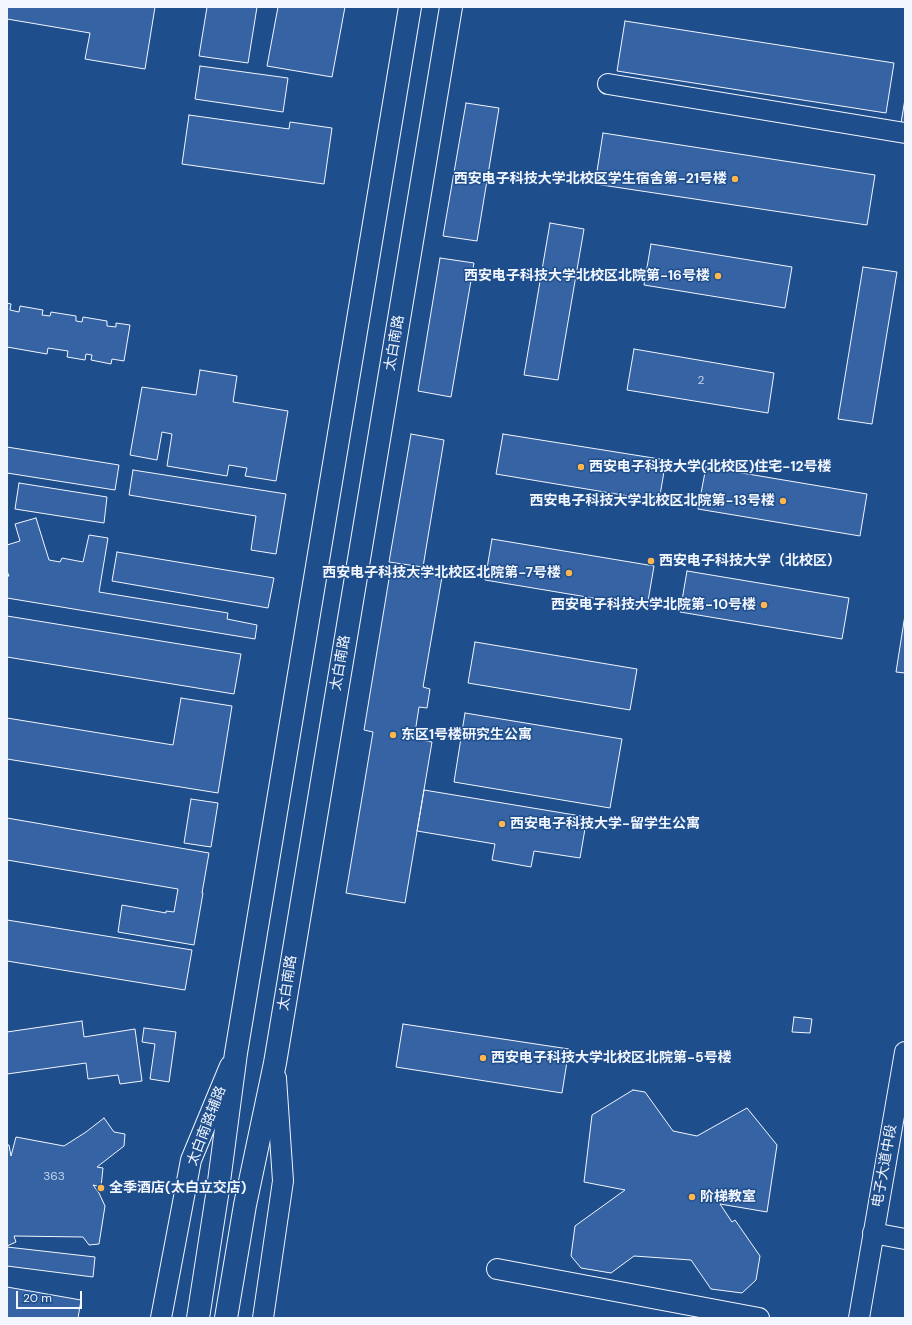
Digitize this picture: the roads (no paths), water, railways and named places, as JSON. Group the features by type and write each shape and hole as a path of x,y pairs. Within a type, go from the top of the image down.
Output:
{"main road":[{"path":"198,1318 218,1189 236,1053 410,7"},
{"name":"太白南路","path":"226,1318 245,1205 275,1063 451,7"}],"street":[{"path":"608,84 905,133"},
{"name":"电子大道中段","path":"859,1318 905,1052"},
{"name":"太白南路辅路","path":"161,1318 191,1160 236,1053"},
{"path":"263,1318 283,1181 275,1063"},
{"path":"873,1233 905,1239"},
{"path":"497,1269 759,1318"}],"place":[{"name":"西安电子科技大学北校区学生宿舍第-21号楼","path":"735,179"},
{"name":"西安电子科技大学北校区北院第-16号楼","path":"718,276"},
{"name":"西安电子科技大学(北校区)住宅-12号楼","path":"581,467"},
{"name":"西安电子科技大学北校区北院第-13号楼","path":"783,501"},
{"name":"西安电子科技大学（北校区）","path":"651,561"},
{"name":"西安电子科技大学北校区北院第-7号楼","path":"569,573"},
{"name":"西安电子科技大学北院第-10号楼","path":"764,605"},
{"name":"东区1号楼研究生公寓","path":"393,735"},
{"name":"西安电子科技大学-留学生公寓","path":"502,824"},
{"name":"西安电子科技大学北校区北院第-5号楼","path":"483,1058"},
{"name":"全季酒店(太白立交店)","path":"101,1188"},
{"name":"阶梯教室","path":"692,1197"}]}
